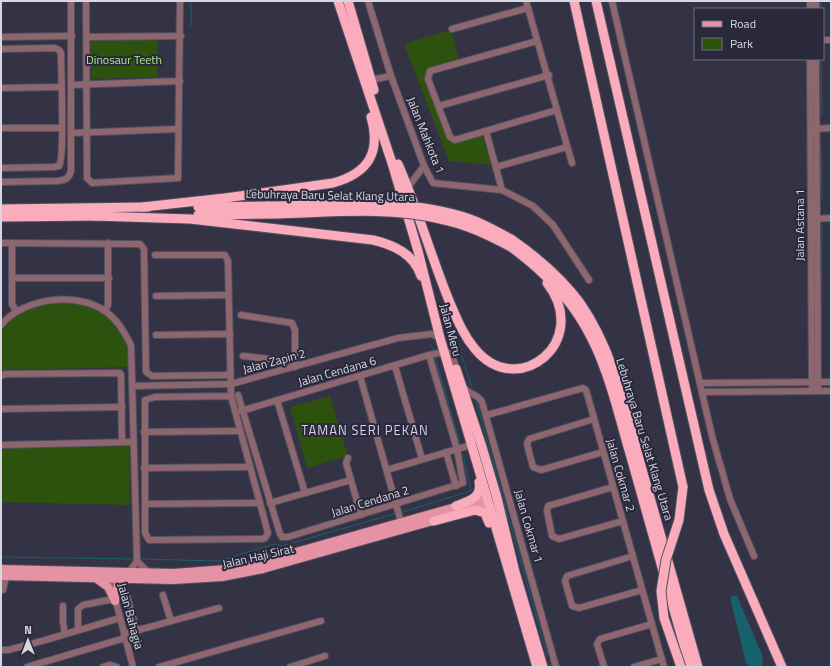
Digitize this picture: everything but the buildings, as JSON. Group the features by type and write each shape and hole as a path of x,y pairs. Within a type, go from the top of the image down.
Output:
{"highway":[{"name":"Jalan Meru","path":"338,1 398,164 438,354 472,447 488,500"},
{"name":"Jalan Meru","path":"348,1 367,78 418,251 440,338 438,354 466,404 478,434 497,498 513,577 540,664"},
{"path":"574,1 683,487 679,520 666,560 661,591 664,618 681,667"},
{"path":"596,1 709,490 724,534 782,667"},
{"path":"143,207 225,198 333,183 348,179 361,170 370,158 374,148 375,137 367,78"},
{"path":"398,164 408,186 434,263 466,336 475,350 489,361 497,366 514,368 529,366 537,362 551,351 559,336 562,318 559,303 548,284 511,243"},
{"name":"Lebuhraya Baru Selat Klang Utara","path":"1,216 94,216 391,205 428,209 471,220 531,253 566,285 592,323 602,343 621,395 698,667"},
{"name":"Lebuhraya Baru Selat Klang Utara","path":"1,209 143,207 270,210"},
{"path":"94,216 190,219 359,238 387,243 406,254 419,270 434,315"},
{"name":"Lebuhraya Baru Selat Klang Utara","path":"511,243 560,290 586,327 596,347 614,399 690,667"},
{"path":"466,404 491,493 488,500 494,507 513,577"},
{"path":"456,506 474,499 479,493 480,489 472,447"},
{"path":"434,521 475,510 483,512 486,516 495,544 513,577"}],"main road":[{"name":"Jalan Haji Sirat","path":"129,576 148,572 174,573 240,568 400,519 488,500"},
{"name":"Jalan Haji Sirat","path":"3,572 110,575 173,580 217,578 241,574 434,521 488,500"},
{"name":"Jalan Haji Sirat","path":"3,572 95,578 110,575"},
{"path":"115,600 118,584 129,576"},
{"path":"95,578 108,588 115,600"}],"street":[{"path":"1,182 64,180 69,177 71,171 72,133 72,1"},
{"path":"86,1 88,85 87,178 90,182 176,179 178,176 180,1"},
{"name":"Jalan Mahkota 1","path":"368,1 391,76 424,166 433,182 502,190"},
{"path":"526,1 549,75 572,163"},
{"path":"612,1 702,392 730,499 754,556"},
{"path":"452,29 528,8"},
{"path":"1,37 72,36"},
{"path":"87,36 180,36"},
{"path":"538,41 430,71 428,79 450,137 455,140 557,110"},
{"path":"1,49 54,48 59,50 62,128 60,166 1,168"},
{"name":"Jalan Astana 1","path":"810,60 817,218 815,391"},
{"name":"Jalan Astana 1","path":"815,382 809,219 816,60"},
{"path":"439,106 549,75"},
{"path":"367,78 391,76"},
{"path":"71,85 180,81"},
{"path":"1,88 61,87"},
{"path":"1,128 62,128"},
{"path":"813,128 831,128"},
{"path":"72,133 178,129"},
{"path":"486,131 502,190 533,206 553,225 589,280"},
{"path":"496,167 567,147"},
{"path":"408,186 424,166"},
{"path":"809,219 831,218"},
{"path":"1,243 140,244 144,249 145,368 148,374 152,376 230,375"},
{"path":"12,243 12,304 16,311"},
{"path":"105,311 108,305 108,243"},
{"path":"155,255 224,255 228,261 231,396 268,533 265,538 152,540 147,538 145,533 144,402 148,398 231,396"},
{"path":"12,278 109,278"},
{"path":"156,296 228,295"},
{"path":"1,325 16,311 32,304 65,300 88,303 105,311 122,327 131,345 133,386 136,557 129,576"},
{"path":"241,315 292,322 295,330 295,364 243,356"},
{"path":"156,336 230,334"},
{"name":"Jalan Zapin 2","path":"133,386 231,384 295,364 419,334 432,334 440,338"},
{"path":"131,345 145,340"},
{"path":"438,354 457,449"},
{"name":"Jalan Cendana 6","path":"235,413 438,354"},
{"name":"Jalan Cokmar 1","path":"438,354 464,389 479,397 482,402 556,667"},
{"path":"395,366 422,459"},
{"path":"1,376 5,374 117,372 122,375 122,442"},
{"path":"360,376 400,519"},
{"path":"700,383 831,382"},
{"name":"Jalan Cokmar 2","path":"486,415 583,388 586,390 664,667"},
{"path":"702,392 831,392"},
{"path":"238,395 270,503 351,480"},
{"path":"466,404 468,396 475,395"},
{"path":"278,400 305,493"},
{"path":"1,409 122,407"},
{"path":"594,419 529,439 527,444 533,468 541,470 603,452"},
{"path":"144,432 240,431"},
{"path":"1,444 133,442"},
{"path":"387,470 457,449 472,447"},
{"name":"Jalan Cendana 2","path":"270,503 282,537 397,506 463,483 457,449"},
{"path":"446,452 456,486"},
{"path":"348,458 346,463 361,515"},
{"path":"144,468 250,467"},
{"path":"613,487 550,504 547,511 552,536 559,539 623,521"},
{"path":"145,504 260,503"},
{"path":"633,556 569,574 565,581 572,606 579,608 642,590"},
{"path":"136,557 148,572"},
{"path":"1,590 3,590 3,572"},
{"name":"Jalan Bahagia","path":"110,575 115,600 133,667"},
{"path":"126,593 137,631"},
{"path":"163,595 171,622"},
{"path":"78,630 78,610 83,605 115,600"},
{"path":"63,606 65,634"},
{"path":"27,667 137,631 218,608"},
{"path":"1,650 8,650 120,618"},
{"path":"159,667 321,621"},
{"path":"604,667 597,644 600,639 652,624"},
{"path":"290,667 325,656"},
{"path":"540,664 553,657"},
{"path":"634,667 662,659"},
{"path":"103,667 110,665 117,667"}],"green space":[{"path":"451,31 459,60 428,70 424,78 447,138 455,144 482,135 491,165 449,161 404,44"},
{"name":"Dinosaur Teeth","path":"157,39 158,77 92,79 90,41"},
{"path":"65,301 87,304 104,312 121,329 129,346 130,367 1,370 1,327 17,314 30,307"},
{"path":"330,396 348,456 307,468 290,407"},
{"path":"129,446 130,505 1,502 1,448"}],"shaded area":[{"path":"733,596 737,596 763,657 762,666 750,667 746,663 731,601"}],"waterway":[{"path":"191,1 191,26"},
{"path":"821,1 821,8"},
{"path":"821,60 822,115"},
{"path":"821,142 822,200"},
{"path":"821,368 822,225"},
{"path":"452,339 463,359 472,388"},
{"path":"431,345 434,352"},
{"path":"435,357 460,443"},
{"path":"476,401 547,655"},
{"path":"402,512 471,491 463,454"},
{"path":"139,559 219,561 274,544 282,546 397,513"},
{"path":"1,557 134,559"}],"district":[{"name":"TAMAN SERI PEKAN","path":"365,430"}]}
